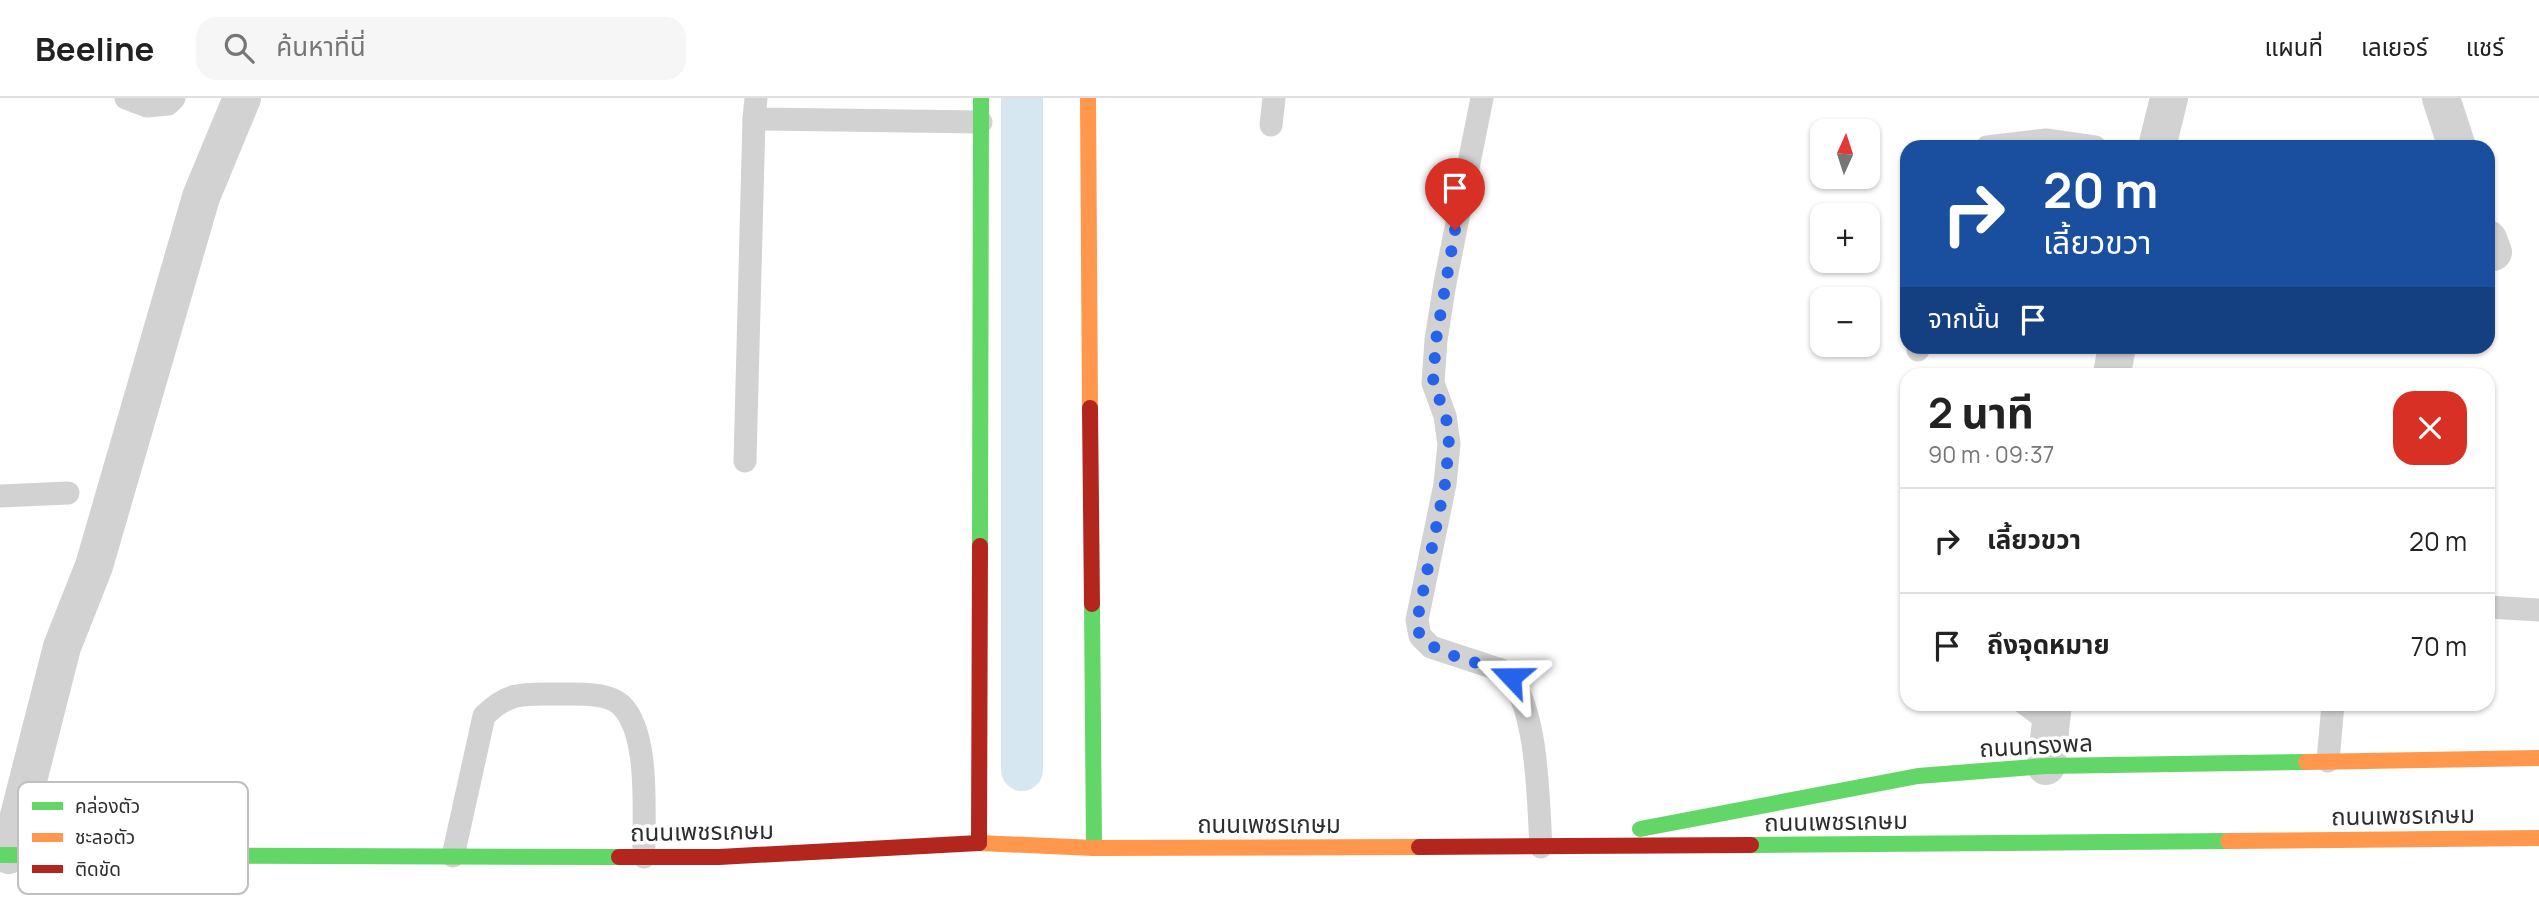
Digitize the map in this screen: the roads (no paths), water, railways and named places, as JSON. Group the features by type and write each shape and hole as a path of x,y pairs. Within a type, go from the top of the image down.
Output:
{"main road":[{"path":"979,843 981,98"},
{"path":"1087,98 1094,848"},
{"name":"ถนนทรงพล","path":"1541,847 1918,776 2046,766 2539,758"},
{"name":"ถนนเพชรเกษม","path":"248,856 719,857 979,843 1094,848 1541,847 2539,838"}],"street":[{"path":"25,782 62,647 94,566 201,197 242,98"},
{"path":"2159,140 2169,98"},
{"path":"2441,98 2455,140"},
{"path":"2043,711 2046,766"},
{"path":"5,855 18,808"}],"lane":[{"path":"126,98 147,106 168,104 174,98"},
{"path":"1271,125 1273,98"},
{"path":"1482,98 1436,340 1433,383 1446,416 1449,444 1445,484 1417,621 1420,636 1431,646 1501,670 1511,677 1522,697 1529,720 1536,770 1541,847"},
{"path":"745,461 755,108 825,119 981,122"},
{"path":"0,496 68,493"},
{"path":"2495,607 2539,610"},
{"path":"453,856 484,716 498,701 524,694 591,694 620,703 637,730 642,772 644,857"},
{"path":"2328,761 2332,711"}],"waterway":[{"path":"1022,98 1022,770"}]}
